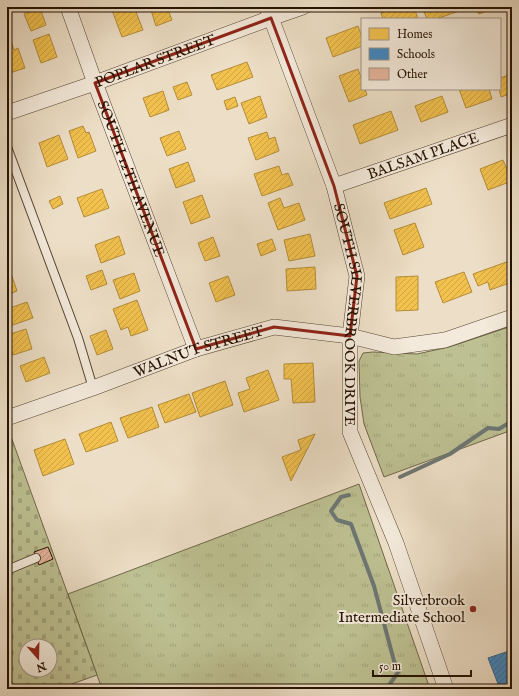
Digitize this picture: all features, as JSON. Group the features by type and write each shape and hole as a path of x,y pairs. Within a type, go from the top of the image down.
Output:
{"street":[{"name":"SOUTH 12TH AVENUE","path":"68,7 95,83 196,349"},
{"name":"POPLAR STREET","path":"7,113 95,83 269,12 303,7"},
{"name":"SOUTH SILVERBROOK DRIVE","path":"269,12 334,186 356,276 350,336 350,432 396,543 446,689"},
{"name":"BALSAM PLACE","path":"334,186 512,125"},
{"name":"WALNUT STREET","path":"7,418 93,388 196,349 274,328 350,336 394,347 446,340 512,317"}],"lane":[{"path":"7,147 78,338 93,388"},
{"path":"7,570 36,558"}],"highlighted area":[{"path":"271,18 334,186 357,276 350,336 274,327 196,349 95,83"}],"green space":[{"path":"512,326 512,430 384,477 364,424 360,397 359,361 363,353 417,354 449,347"},
{"path":"7,431 9,431 97,675 58,689 7,689"},
{"path":"359,484 430,689 102,689 68,594"}],"building: Homes":[{"path":"120,7 144,7 145,9 136,12 143,30 122,37 112,10"},
{"path":"150,7 167,7 172,20 156,26"},
{"path":"399,7 414,7 418,18 383,18 381,13"},
{"path":"422,7 461,7 462,10 439,18 427,18"},
{"path":"476,7 497,7 479,14"},
{"path":"40,8 46,25 31,31 24,14"},
{"path":"358,26 361,34 361,46 333,57 326,38"},
{"path":"8,32 14,50 18,48 25,68 7,74 7,33"},
{"path":"49,34 57,57 41,63 33,40"},
{"path":"247,62 253,77 217,90 211,75"},
{"path":"358,69 361,77 361,90 365,90 367,95 349,102 339,76"},
{"path":"512,74 512,93 501,97 499,90 501,90 501,78"},
{"path":"187,82 192,95 178,100 173,87"},
{"path":"459,90 489,90 492,99 466,108"},
{"path":"163,91 169,110 150,117 143,98"},
{"path":"260,96 267,117 249,124 241,103"},
{"path":"442,96 448,112 421,122 415,106"},
{"path":"235,97 238,106 227,110 224,101"},
{"path":"391,111 398,130 360,144 353,125"},
{"path":"83,126 86,133 89,132 96,151 78,158 69,131"},
{"path":"179,131 186,149 167,156 160,138"},
{"path":"267,132 269,139 275,137 279,151 256,160 248,138"},
{"path":"59,135 68,159 47,167 39,143"},
{"path":"503,160 512,181 488,190 480,169"},
{"path":"188,162 195,181 176,188 169,169"},
{"path":"279,166 282,175 288,173 293,185 262,196 254,174"},
{"path":"426,188 432,204 390,219 384,203"},
{"path":"102,189 109,208 84,217 77,198"},
{"path":"202,195 210,217 191,224 183,202"},
{"path":"60,196 63,204 53,209 49,201"},
{"path":"280,198 284,208 299,203 305,220 278,230 268,203"},
{"path":"415,223 424,247 403,255 394,230"},
{"path":"310,234 315,256 289,261 284,240"},
{"path":"119,236 125,254 101,263 95,245"},
{"path":"213,237 220,256 205,261 198,243"},
{"path":"272,239 276,250 261,256 257,244"},
{"path":"512,260 512,282 490,290 488,282 478,286 473,274"},
{"path":"315,267 316,289 287,291 286,269"},
{"path":"102,270 107,284 91,290 86,276"},
{"path":"464,272 472,292 443,303 435,282"},
{"path":"134,273 140,291 120,299 113,280"},
{"path":"12,276 17,291 7,295 7,278"},
{"path":"228,276 235,295 216,302 209,283"},
{"path":"418,276 418,310 396,311 396,277"},
{"path":"137,300 148,330 131,336 128,327 121,330 113,309"},
{"path":"27,302 33,318 7,327 7,309"},
{"path":"26,329 32,349 13,355 7,335"},
{"path":"106,330 113,349 97,355 90,336"},
{"path":"44,357 50,373 26,382 20,366"},
{"path":"313,363 315,402 293,403 291,379 284,379 284,364"},
{"path":"268,370 279,400 244,412 238,393 250,389 246,378"},
{"path":"225,381 233,405 200,417 192,393"},
{"path":"189,394 196,412 165,423 158,405"},
{"path":"152,407 159,427 128,438 120,418"},
{"path":"111,422 118,441 86,452 79,434"},
{"path":"315,434 291,481 282,457 301,450 298,440"},
{"path":"65,439 74,464 43,476 34,450"}],"building: Schools":[{"path":"512,650 512,689 500,689 488,658"}],"building: Other":[{"path":"48,547 53,559 39,565 34,552"}],"waterway":[{"path":"400,477 450,454 488,428 499,429 512,421"},
{"path":"349,495 341,497 331,511 337,520 351,524 374,586 394,661 399,671 387,688 389,689"}],"place":[{"name":"Silverbrook Intermediate School","path":"473,609"}]}
